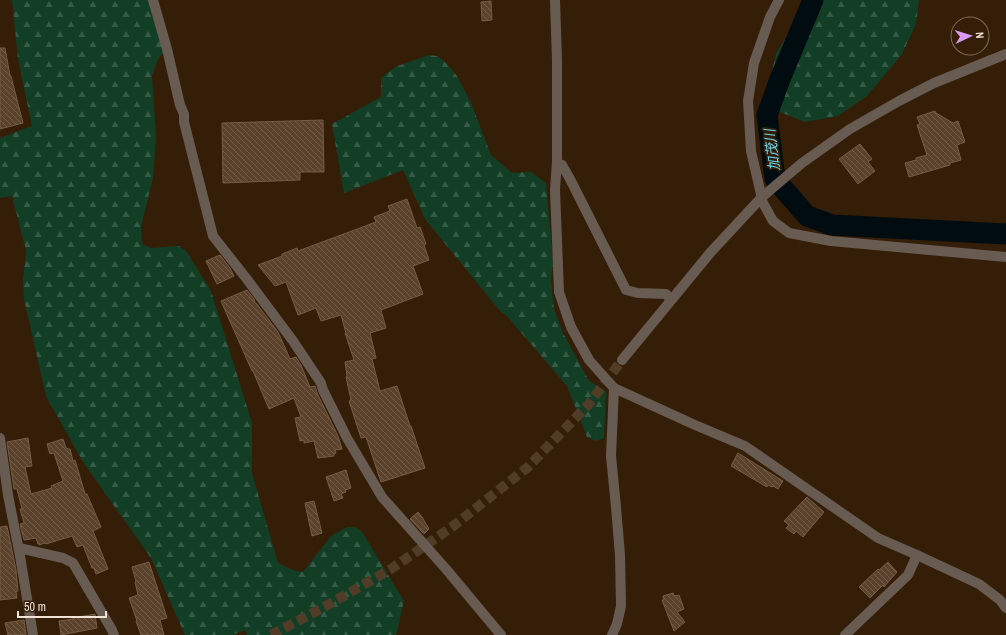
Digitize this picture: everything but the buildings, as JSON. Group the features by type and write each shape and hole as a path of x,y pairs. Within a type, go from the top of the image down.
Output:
{"street":[{"path":"154,0 180,105 184,114 184,122 213,236 293,341 321,383 322,390 347,438 382,497 446,568 501,635"},
{"path":"555,0 558,60 557,163 555,190 560,292 571,327 589,360 614,388 744,446 878,538 979,584 1000,600 1006,608"},
{"path":"779,0 770,17 754,63 748,101 751,151 763,203 773,221 790,233 831,241 1006,257"},
{"path":"622,360 710,253 762,197 802,163 850,129 899,101 934,83 1006,54"},
{"path":"557,163 562,165 570,179 626,290 638,293 666,294 671,300"},
{"path":"612,635 617,624 621,606 620,555 611,456 614,388"},
{"path":"0,444 33,635"},
{"path":"18,548 63,558 73,563 114,635"},
{"path":"845,635 908,575 917,555"}],"green space":[{"path":"12,0 158,0 164,52 158,59 152,76 156,135 153,178 141,226 142,244 151,248 179,246 186,251 211,291 252,423 252,473 278,563 295,571 303,572 331,536 347,527 355,527 362,532 404,601 396,635 247,635 245,630 233,635 185,635 151,558 83,462 46,396 24,299 23,280 26,250 12,196 0,198 0,138 32,126 18,59"},
{"path":"807,0 919,0 916,24 902,54 867,96 838,116 805,122 772,109 767,92 776,54"},
{"path":"429,55 437,56 445,62 457,76 471,103 491,155 512,173 531,172 546,183 553,262 551,281 554,309 563,333 589,381 606,391 604,438 596,441 587,437 567,386 507,316 500,311 425,219 403,170 344,193 332,124 381,97 381,78 395,67"}],"waterway":[{"name":"加茂川","path":"813,0 780,79 767,115 775,179 807,216 832,225 1006,234"}],"tunnel":[{"path":"271,635 391,569 452,527 528,467 588,405 622,360"}]}
